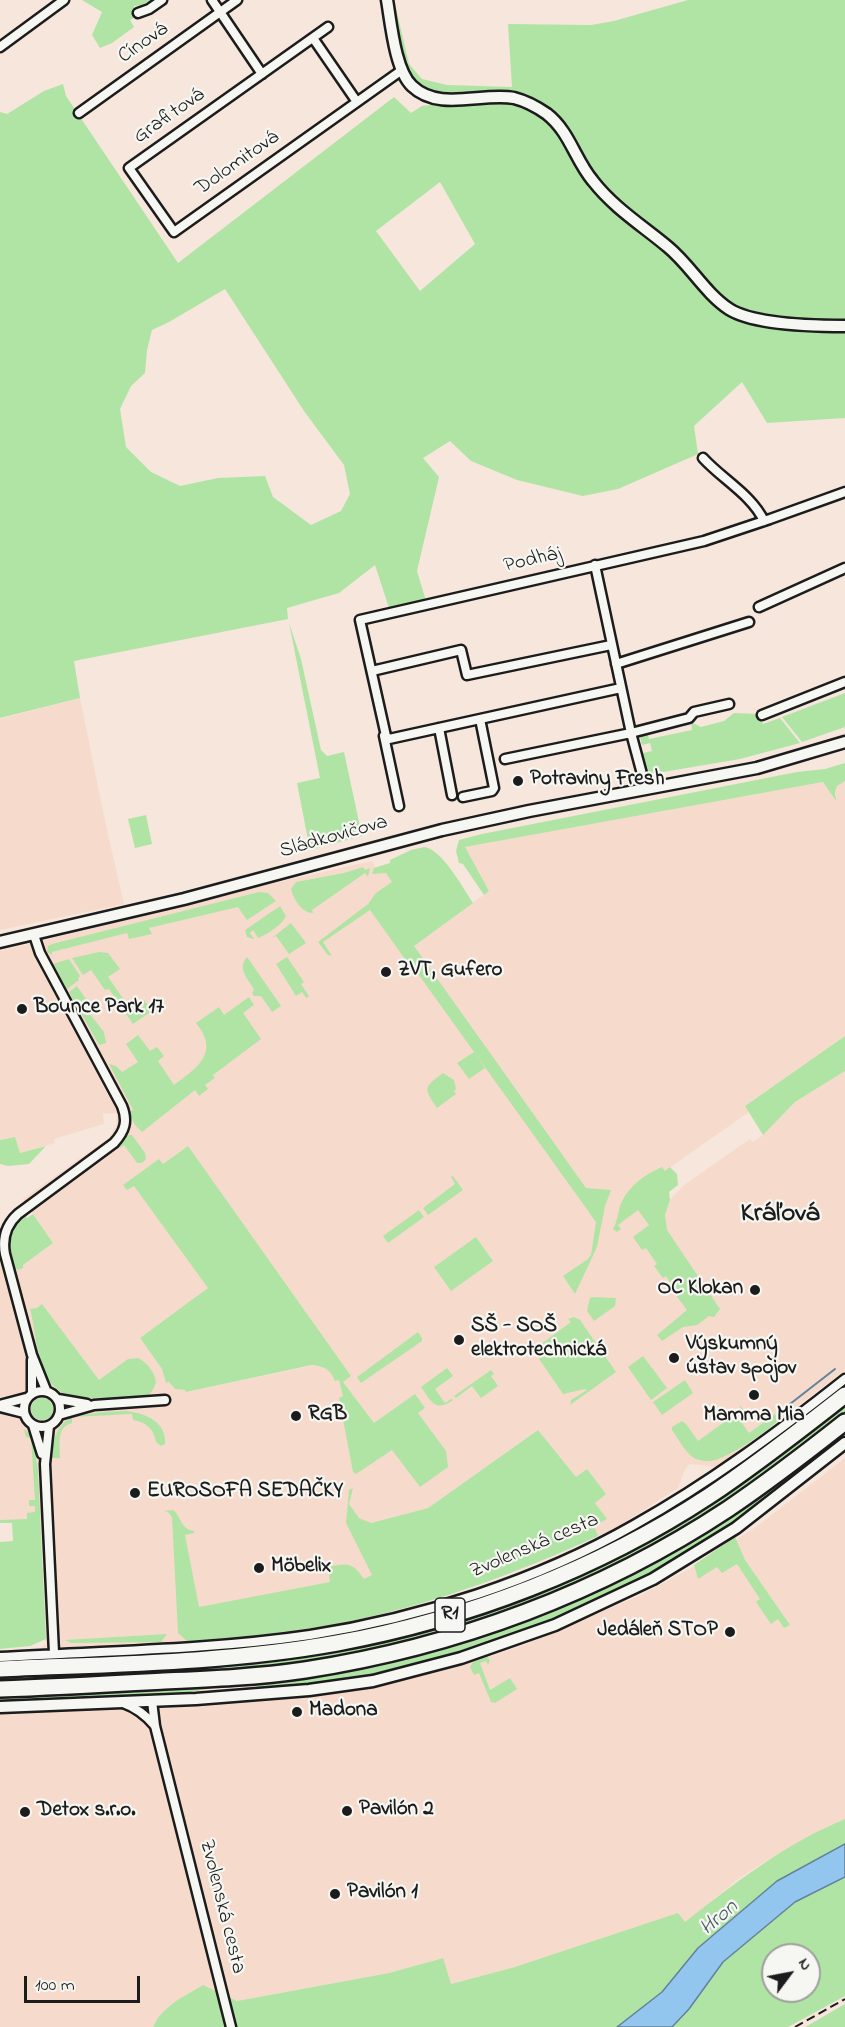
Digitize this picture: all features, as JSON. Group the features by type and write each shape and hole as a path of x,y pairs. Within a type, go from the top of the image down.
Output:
{"highway":[{"name":"R1","path":"0,1669 202,1659 296,1650 373,1636 464,1611 549,1580 654,1529 709,1496 766,1456 845,1395"},
{"name":"R1","path":"0,1689 203,1679 303,1670 384,1655 506,1620 564,1597 670,1544 755,1490 845,1422"}],"main road":[{"path":"387,0 402,70 411,85 428,96 444,99 513,98 533,105 548,115 563,131 590,178 604,195 683,260 710,292 729,309 742,315 774,322 845,326"},
{"name":"Sládkovičova","path":"0,942 184,899 442,830 518,813 757,768 845,742"},
{"path":"0,1707 270,1694 373,1681 435,1666 534,1633 620,1596 684,1562 765,1507 845,1443"}],"street":[{"path":"0,47 64,0"},
{"path":"138,13 162,0"},
{"path":"212,0 262,74"},
{"name":"Cínová","path":"79,113 237,0"},
{"name":"Grafitová","path":"151,199 129,168 328,27"},
{"path":"313,38 357,102"},
{"name":"Dolomitová","path":"151,199 174,232 402,70"},
{"path":"88,106 94,114"},
{"path":"703,458 752,503 764,521"},
{"name":"Podháj","path":"621,687 389,739 386,736 360,620 704,540 845,492"},
{"path":"595,566 631,733 646,789"},
{"path":"759,607 845,568"},
{"path":"616,664 749,622"},
{"path":"372,671 461,650 467,675 612,645"},
{"path":"762,715 845,682"},
{"path":"505,759 631,733 689,718 694,712 729,704"},
{"path":"463,797 492,791 494,788 480,718"},
{"path":"439,728 452,795"},
{"name":"Sládkovičova","path":"384,736 399,806"},
{"path":"34,934 40,953 122,1106 126,1120 125,1128 114,1143 18,1214 7,1228 3,1246 32,1355 46,1390 58,1399 94,1405"},
{"path":"32,1355 29,1395 23,1405 27,1420 41,1427 55,1422 59,1415 58,1399"},
{"name":"Zvolenská cesta","path":"0,1657 216,1646 309,1635 411,1613 490,1589 583,1551 649,1516 736,1461 845,1379"},
{"path":"0,1406 39,1390 46,1390"},
{"path":"59,1415 94,1405 165,1400"},
{"path":"0,1406 24,1413"},
{"path":"33,1425 45,1464"},
{"path":"49,1426 45,1464 54,1653"},
{"name":"Zvolenská cesta","path":"152,1701 155,1726 231,2027"},
{"path":"120,1702 146,1715 155,1726"}],"shaded area":[{"path":"80,698 124,904 0,930 0,719"},
{"path":"845,781 845,1036 745,1106 749,1112 665,1171 665,1215 670,1200 684,1185 750,1139 753,1142 763,1135 795,1102 845,1071 845,1370 718,1467 690,1464 685,1469 678,1488 614,1529 598,1536 594,1526 606,1519 538,1430 428,1508 352,1528 382,1584 184,1638 187,1641 41,1648 46,1644 41,1521 0,1523 0,1258 10,1256 13,1268 23,1265 53,1243 23,1199 109,1138 116,1126 117,1113 103,1114 104,1124 54,1139 55,1143 20,1153 15,1137 0,1140 0,951 372,861 378,872 387,871 395,882 414,945 489,891 464,847 824,782 835,799 837,786","holes":["187,1147 339,1360 187,1392 169,1382 166,1383 162,1369 140,1338 209,1288 134,1185"]},
{"path":"845,1458 845,1819 826,1827 763,1863 737,1880 685,1923 450,1984 442,1958 389,1973 237,2001 203,1985 169,2006 153,2027 0,2027 0,1709 200,1704 474,1662 524,1645 641,1595 691,1568 756,1527"}],"green space":[{"path":"82,0 151,0 134,6 134,18 130,20 134,27 112,43 100,48 92,35 102,12"},
{"path":"390,0 394,0 409,64 422,79 447,85 512,87 508,24 591,25 614,21 688,0 845,0 845,418 767,423 742,382 694,426 698,454 618,489 583,496 517,480 471,461 450,441 423,458 439,477 417,571 426,601 390,611 375,565 339,593 287,608 288,619 74,661 80,698 0,718 0,112 7,114 44,91 63,84 66,96 178,263 394,97 411,113 422,106 438,104 502,102 528,107 547,120 558,133 586,181 608,205 596,178 567,128 561,120 532,99 459,96 430,92 419,87 406,69","holes":["440,182 475,244 420,291 376,231","225,289 304,411 344,465 350,494 341,511 311,525 273,497 265,476 218,478 180,486 151,472 126,447 120,409 131,386 145,373 152,330"]},
{"path":"289,623 301,659 321,750 327,756 344,752 362,836 310,850 297,783 320,778"},
{"path":"845,693 845,727 802,742 782,717"},
{"path":"734,713 758,714 763,724 780,718 800,743 740,759 651,774 648,771 643,753 652,751 650,743 642,745 641,733 647,732 649,739 692,730 691,722 701,727 724,721"},
{"path":"845,763 845,781 837,786 836,801 823,782 465,847 489,891 484,895 463,864 459,863 456,851 459,840 482,834 797,772 825,769"},
{"path":"146,815 152,844 135,848 128,819"},
{"path":"424,847 438,854 445,862 473,903 414,946 586,1188 611,1190 605,1206 597,1247 575,1294 563,1276 591,1255 596,1222 416,971 370,910 323,942 332,956 328,955 318,942 368,904 376,893 392,882 386,873 372,874 374,868 390,863 390,860 411,850"},
{"path":"363,867 365,870 370,868 368,877 365,873 312,910 313,913 305,911 292,893 291,889 296,882"},
{"path":"259,892 268,893 276,901 247,920 238,907 149,928 152,934 129,939 127,933 52,952 52,955 47,952 48,946 52,944"},
{"path":"280,906 286,916 278,926 258,938 253,930 250,933 254,939 247,937 245,930"},
{"path":"291,923 306,943 289,954 276,936 272,938"},
{"path":"99,952 108,953 120,969 108,977 127,1004 134,1000 141,1009 144,1006 142,1002 144,1000 152,1011 133,1024 109,989 105,990 91,970 83,975 72,958"},
{"path":"247,957 281,1006 272,1012 261,996 254,996 252,993 254,989 243,969"},
{"path":"287,957 304,982 301,984 309,996 306,998 302,992 296,996 276,964"},
{"path":"69,959 80,976 79,980 67,989 53,964"},
{"path":"77,986 93,1009 90,1014 104,1032 106,1043 99,1045 69,992"},
{"path":"249,997 254,1005 243,1013 261,1039 213,1075 215,1078 205,1085 208,1089 199,1096 195,1090 142,1132 135,1125 129,1112 133,1110 109,1064 116,1066 122,1072 138,1062 126,1044 138,1035 150,1051 157,1047 164,1056 158,1061 174,1085 198,1065 206,1051 203,1034 196,1023 219,1007 224,1015"},
{"path":"845,1036 845,1071 795,1102 763,1135 745,1106"},
{"path":"474,1052 485,1068 469,1079 457,1063"},
{"path":"443,1073 454,1080 456,1094 437,1108 429,1096 428,1088"},
{"path":"128,1135 132,1135 145,1153 146,1159 142,1163 137,1163 124,1145 120,1148 118,1146"},
{"path":"15,1137 20,1153 46,1146 29,1164 8,1166 0,1164 0,1140"},
{"path":"188,1146 351,1376 343,1382 374,1423 415,1394 425,1408 418,1413 446,1451 448,1467 420,1487 392,1450 356,1474 353,1472 339,1398 343,1396 339,1380 335,1381 329,1371 320,1366 312,1365 186,1392 175,1389 169,1382 166,1383 162,1369 140,1338 208,1288 134,1186 127,1190 123,1185 159,1159 163,1164"},
{"path":"662,1167 665,1171 670,1167 677,1174 678,1185 669,1192 670,1200 665,1215 667,1230 720,1309 714,1317 709,1316 697,1325 683,1327 662,1341 657,1335 687,1310 675,1294 677,1292 666,1276 663,1278 654,1266 657,1264 646,1248 642,1250 633,1237 649,1225 638,1210 618,1225 621,1229 617,1232 613,1229 620,1206 627,1193 643,1178"},
{"path":"453,1176 463,1190 428,1215 423,1208 455,1184 451,1177"},
{"path":"419,1210 424,1217 388,1243 383,1236"},
{"path":"24,1214 27,1218 33,1214 53,1243 18,1270 14,1269 9,1239 13,1227"},
{"path":"476,1237 493,1261 451,1291 434,1267"},
{"path":"590,1298 616,1298 615,1306 594,1321 587,1311"},
{"path":"42,1304 99,1380 128,1359 138,1358 148,1365 154,1375 156,1382 152,1392 140,1397 97,1398 71,1397 59,1391 49,1381 41,1366 37,1346 30,1309"},
{"path":"574,1317 580,1320 616,1372 570,1405 571,1400 587,1390 563,1394 533,1350 571,1322 568,1319"},
{"path":"418,1332 422,1341 361,1383 357,1377"},
{"path":"643,1356 667,1388 651,1400 628,1367"},
{"path":"447,1368 453,1376 435,1389 445,1403 453,1400 447,1404 434,1404 421,1387"},
{"path":"491,1370 494,1374 491,1376 498,1386 481,1398 472,1386 456,1398 454,1396"},
{"path":"685,1380 693,1393 662,1415 653,1402"},
{"path":"845,1385 845,1389 795,1427 681,1508 583,1559 507,1591 415,1620 302,1643 151,1657 32,1659 151,1653 381,1625 597,1548 630,1531 725,1473"},
{"path":"38,1398 46,1398 53,1405 53,1413 46,1420 38,1420 31,1413 31,1405"},
{"path":"845,1401 845,1415 723,1505 631,1559 525,1607 410,1643 307,1664 251,1670 11,1683 0,1681 0,1678 10,1675 306,1653 590,1566"},
{"path":"739,1405 744,1410 737,1416 749,1433 775,1414 778,1420 739,1449 713,1461 703,1461 692,1457 672,1430 672,1427 682,1421 698,1441 741,1410"},
{"path":"103,1412 139,1413 158,1424 165,1436 165,1444 161,1446 156,1442 151,1430 142,1422 133,1420 132,1414 73,1417"},
{"path":"72,1417 72,1423 63,1428 61,1432 60,1458 52,1458 57,1433"},
{"path":"24,1429 32,1436 38,1470 46,1639 30,1646 0,1649 0,1542 13,1541 12,1523 0,1523 0,1520 27,1519 27,1513 35,1512 35,1506 29,1506 29,1500 35,1500 31,1438 26,1437"},
{"path":"538,1430 576,1477 587,1469 606,1494 595,1503 607,1519 594,1526 598,1536 477,1585 383,1614 331,1625 249,1636 187,1641 178,1633 172,1517 164,1511 173,1510 186,1528 194,1531 194,1533 185,1535 199,1607 330,1582 328,1567 349,1565 356,1569 364,1579 372,1575 346,1523 349,1490 353,1488 349,1504 359,1518 371,1523 428,1508"},
{"path":"845,1431 845,1436 745,1515 692,1551 631,1584 555,1619 461,1652 371,1676 279,1689 247,1685 217,1687 191,1692 191,1694 0,1701 0,1699 36,1694 367,1666 418,1654 566,1603"},
{"path":"735,1537 745,1560 790,1625 784,1628 778,1619 771,1624 756,1602 760,1599 737,1564 722,1573 717,1567 698,1579 694,1565"},
{"path":"167,1634 161,1642 71,1643 65,1640"},
{"path":"487,1656 490,1661 488,1665 486,1661 480,1663 490,1690 510,1678 517,1689 495,1703 491,1702 479,1673 474,1675 470,1667 473,1662"},
{"path":"845,1819 845,1844 777,1881 698,1948 662,1992 617,2027 153,2027 168,2007 203,1985 237,2001 389,1973 443,1958 451,1984 515,1967 678,1913 685,1922 782,1852"},
{"path":"845,1877 845,1996 788,2027 672,2027 689,2009 723,1962 795,1902"},
{"path":"845,2004 845,2027 805,2027 807,2026"}],"water":[{"path":"845,1844 845,1877 795,1902 723,1962 689,2009 672,2027 617,2027 662,1992 698,1948 777,1881"}],"waterway":[{"path":"790,1404 835,1369"}],"railway":[{"path":"795,2027 845,1999"}],"place":[{"name":"Potraviny Fresh","path":"518,781"},
{"name":"ZVT, Gufero","path":"386,972"},
{"name":"Bounce Park 17","path":"22,1009"},
{"name":"OC Klokan","path":"755,1290"},
{"name":"SŠ - SOŠ elektrotechnická","path":"459,1340"},
{"name":"Výskumný ústav spojov","path":"674,1358"},
{"name":"Mamma Mia","path":"754,1395"},
{"name":"RGB","path":"296,1416"},
{"name":"EUROSOFA SEDAČKY","path":"135,1493"},
{"name":"Möbelix","path":"259,1568"},
{"name":"Jedáleň STOP","path":"730,1632"},
{"name":"Madona","path":"297,1712"},
{"name":"Pavilón 2","path":"347,1811"},
{"name":"Detox s.r.o.","path":"25,1812"},
{"name":"Pavilón 1","path":"335,1894"}],"district":[{"name":"Kráľová","path":"780,1216"}],"water label":[{"name":"Hron","path":"720,1919"}]}
